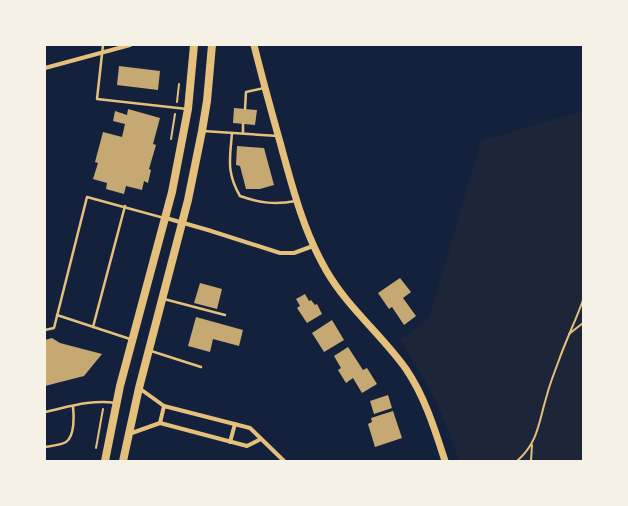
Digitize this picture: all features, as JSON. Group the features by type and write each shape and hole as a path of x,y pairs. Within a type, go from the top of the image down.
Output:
{"main road":[{"path":"105,461 116,403 172,192 188,109 194,45"},
{"path":"123,461 139,388 182,223 202,131 207,101 212,45"}],"street":[{"path":"45,68 130,45"},
{"path":"254,45 296,201 313,246 337,288 388,346 406,370 417,388 433,424 445,461"},
{"path":"166,218 280,253 294,253 313,246"},
{"path":"139,388 164,406 250,428 284,461"},
{"path":"160,423 164,406"},
{"path":"128,434 160,423 247,446 261,439"},
{"path":"230,442 235,424"}],"lane":[{"path":"103,45 97,99 188,109"},
{"path":"244,109 246,92 265,87"},
{"path":"243,124 243,133"},
{"path":"202,131 278,136"},
{"path":"232,133 229,168 234,187 240,196 272,204 282,204 296,201"},
{"path":"45,330 54,328 87,197 166,218"},
{"path":"93,327 125,206"},
{"path":"162,298 225,315"},
{"path":"57,315 133,340"},
{"path":"149,350 201,367"},
{"path":"45,412 89,402 105,401 116,403"},
{"path":"45,447 62,444 70,437 74,420 73,406"}],"path":[{"path":"170,145 179,81"},
{"path":"517,461 532,444 540,425 546,396 568,335 583,300"},
{"path":"568,335 583,323"},
{"path":"531,461 532,444"}],"shaded area":[{"path":"583,111 583,461 459,461 448,429 434,398 400,340 429,318 481,141"}],"building":[{"path":"119,66 160,71 158,90 117,85"},
{"path":"234,108 257,110 255,125 233,123"},
{"path":"128,109 160,118 153,144 156,145 149,169 151,170 148,183 144,181 142,190 126,186 124,194 106,189 107,183 93,179 98,163 95,162 103,132 122,137 125,124 113,121 115,111 127,115"},
{"path":"237,146 264,148 274,185 260,189 246,189 240,166 236,165"},
{"path":"400,278 411,292 403,298 416,316 404,325 392,307 389,309 378,293"},
{"path":"200,283 222,289 217,309 194,303"},
{"path":"305,294 309,301 311,300 315,305 317,304 322,314 307,323 297,308 300,306 296,299"},
{"path":"196,317 243,330 239,346 213,339 210,352 188,346"},
{"path":"332,320 344,340 324,352 312,333"},
{"path":"52,338 60,343 102,354 84,376 45,386 45,340"},
{"path":"348,347 363,370 367,368 377,384 362,393 353,378 346,383 338,370 341,368 334,356"},
{"path":"388,395 392,408 374,414 370,401"},
{"path":"393,411 402,438 375,447 368,424 372,422 371,418"}]}
